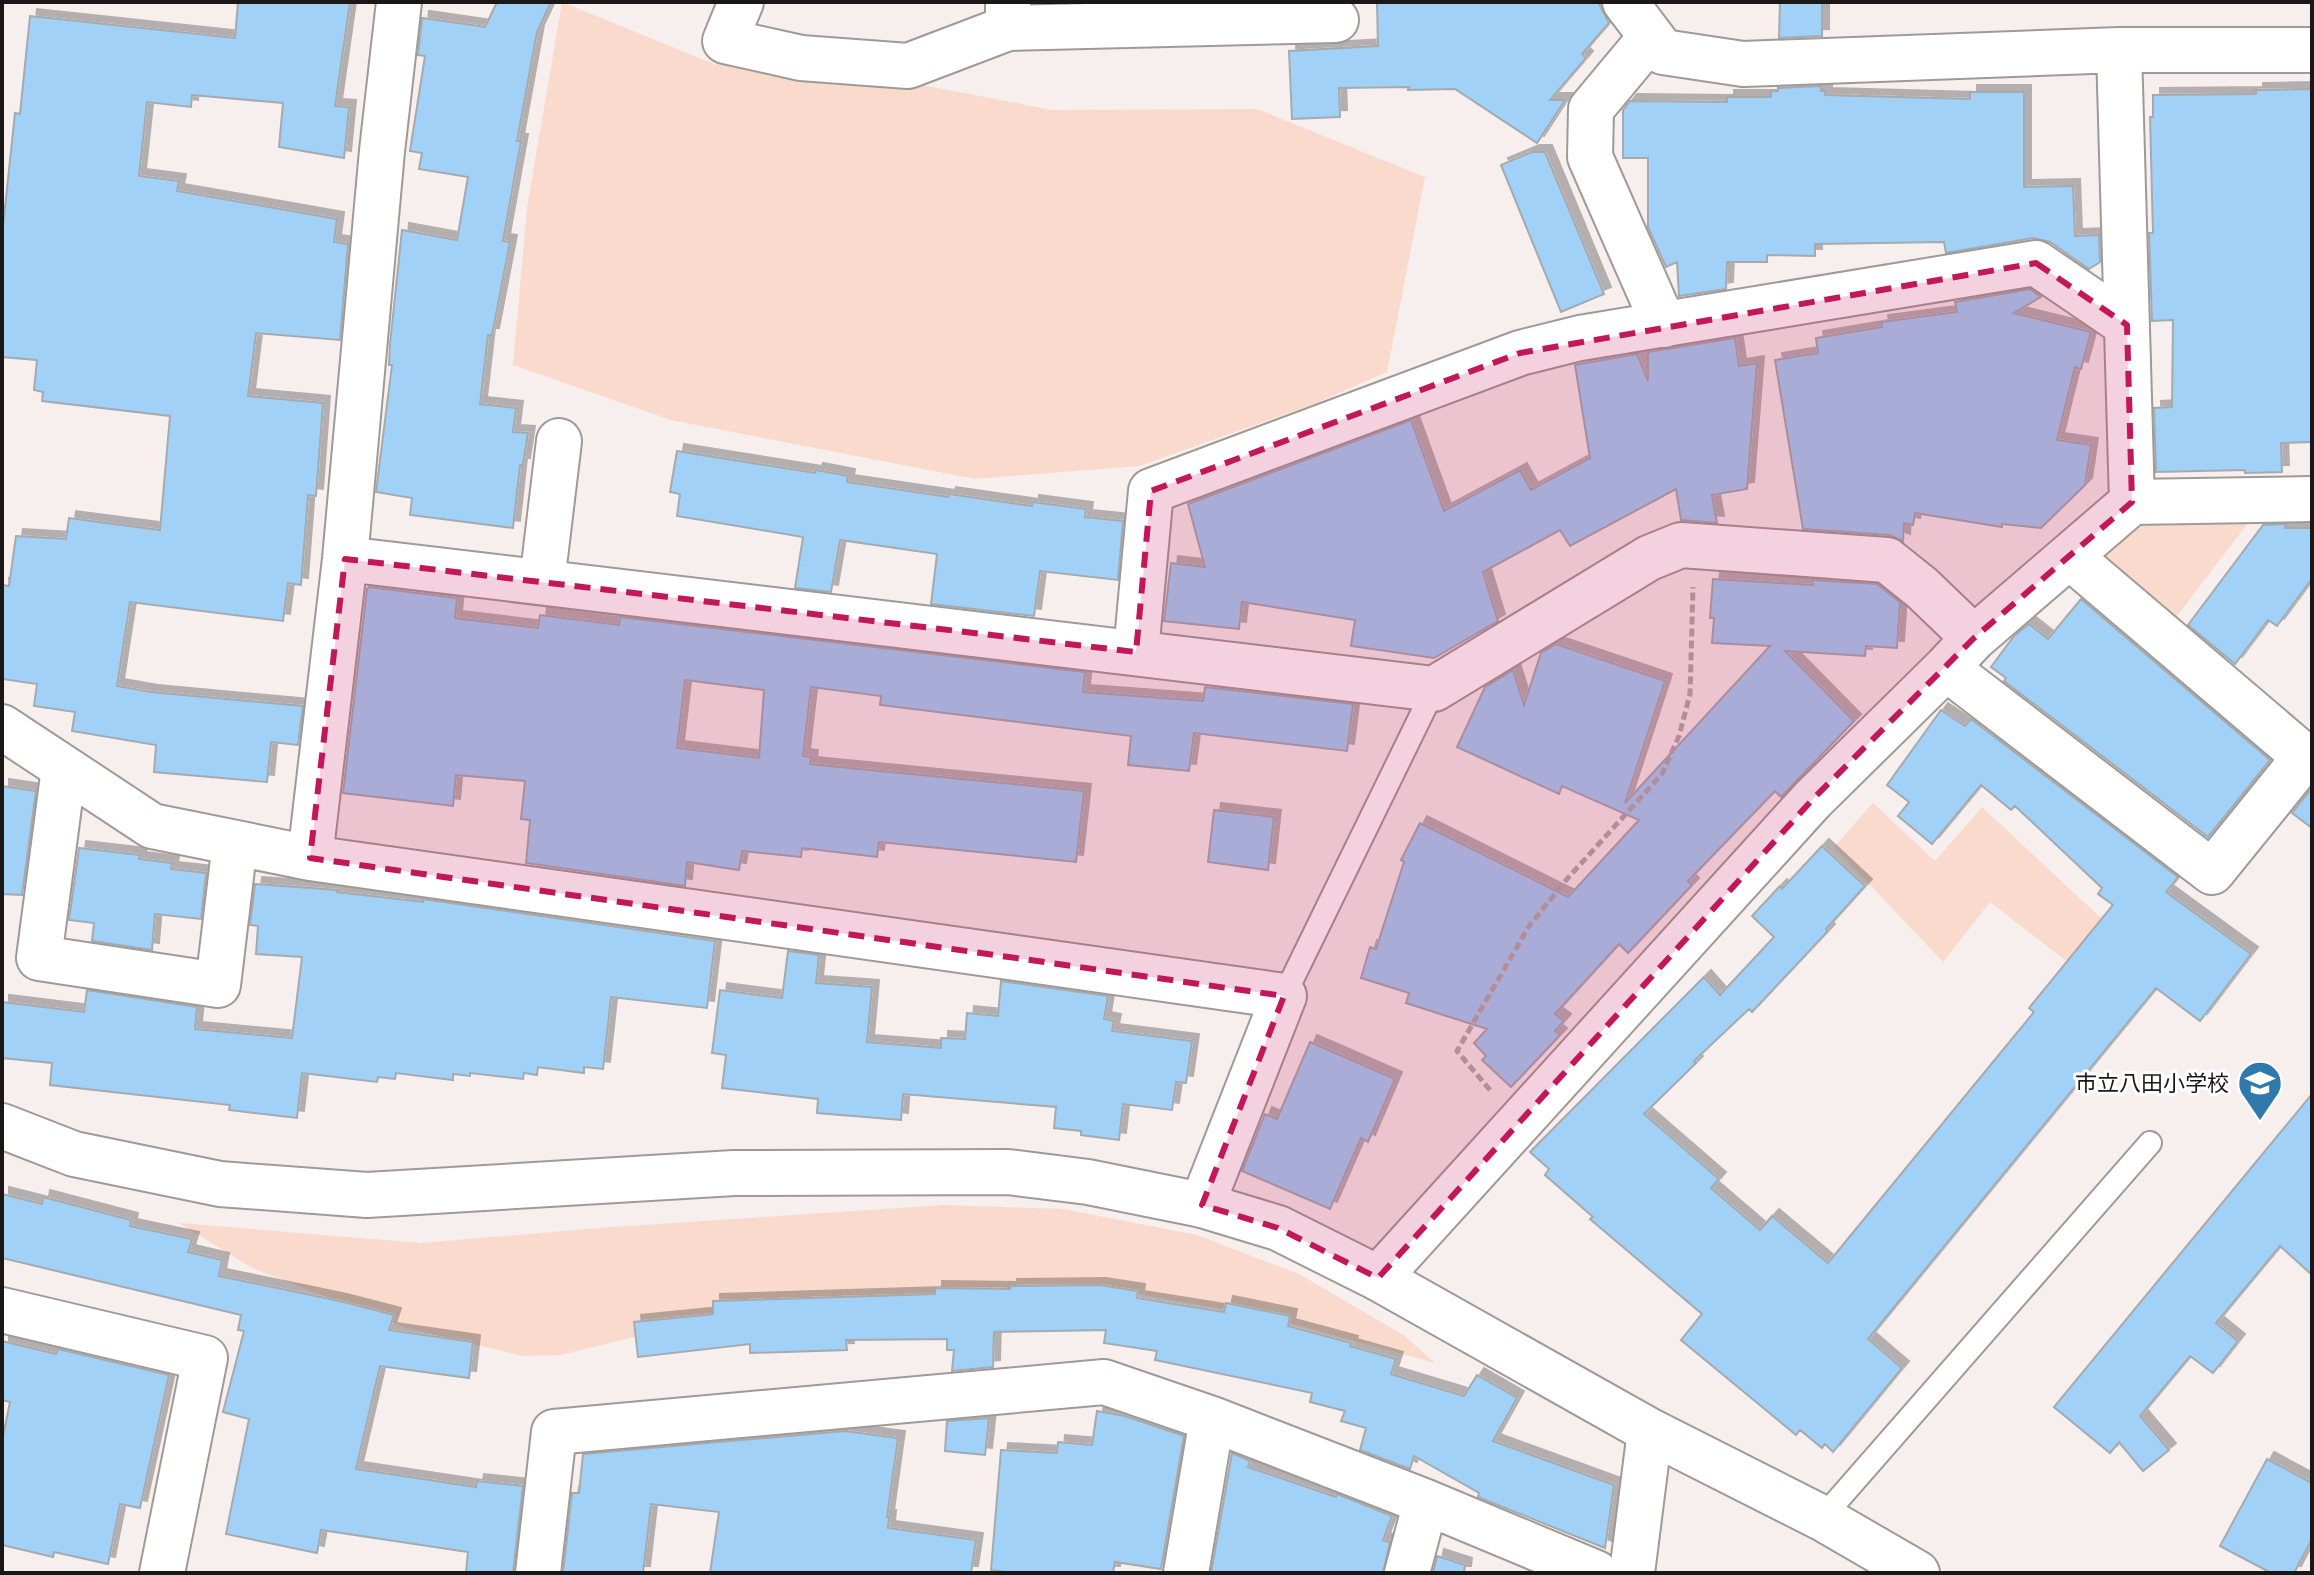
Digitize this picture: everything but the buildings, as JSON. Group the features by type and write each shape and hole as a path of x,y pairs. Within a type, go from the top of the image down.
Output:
{"street":[{"path":"310,858 345,559 380,167 399,2"},
{"path":"741,2 725,41 801,58 908,66 1008,15 1336,20"},
{"path":"1625,2 1663,52 1743,64 2119,50 2312,50"},
{"path":"1651,37 1591,109 1590,157 1664,325"},
{"path":"2119,50 2132,502"},
{"path":"1136,652 1151,491 1520,353 1580,338 2036,263 2127,325"},
{"path":"542,582 559,441"},
{"path":"1378,1278 1812,800 1960,653 2132,502 2312,499"},
{"path":"345,559 1434,689 1649,558 1681,545 1887,560 1922,588 1960,653 2212,872 2305,757 2069,556"},
{"path":"2,727 152,826 310,858 1284,996 1202,1205"},
{"path":"64,768 39,958 218,985 235,843"},
{"path":"2,1126 74,1154 220,1184 367,1195 734,1173 1008,1172 1088,1182 1202,1205 1278,1228 1378,1278 1650,1431 1822,1518 1910,1571"},
{"path":"2,1310 205,1358 162,1573"},
{"path":"538,1573 554,1432 1104,1382 1212,1419 1426,1502 1596,1573"},
{"path":"1186,1573 1212,1419"},
{"path":"1632,1573 1650,1431"},
{"path":"1407,1573 1426,1502"}],"lane":[{"path":"1284,996 1434,689"},
{"path":"1822,1518 2150,1143"}],"path":[{"path":"1519,1123 1457,1051 1529,926 1662,774 1679,736 1690,694 1694,546"}],"highlighted area":[{"path":"2036,263 2127,325 2132,502 1974,638 1812,800 1378,1278 1278,1228 1202,1205 1284,996 310,858 345,559 1136,652 1151,491 1520,353"}],"shaded area":[{"path":"562,2 714,64 916,84 1053,110 1257,109 1425,177 1387,372 1314,404 1139,466 975,479 671,420 513,365 527,208"},
{"path":"2251,519 2174,620 2102,567 2101,550 2129,520"},
{"path":"1873,803 1935,861 1982,807 2105,922 2073,966 1990,902 1943,962 1834,847"},
{"path":"943,1205 1063,1209 1197,1235 1299,1274 1405,1336 1435,1363 1272,1318 1128,1292 721,1316 560,1355 522,1356 407,1328 252,1268 179,1223 421,1243"}],"place":[{"name":"市立八田小学校","path":"2260,1122"}]}
